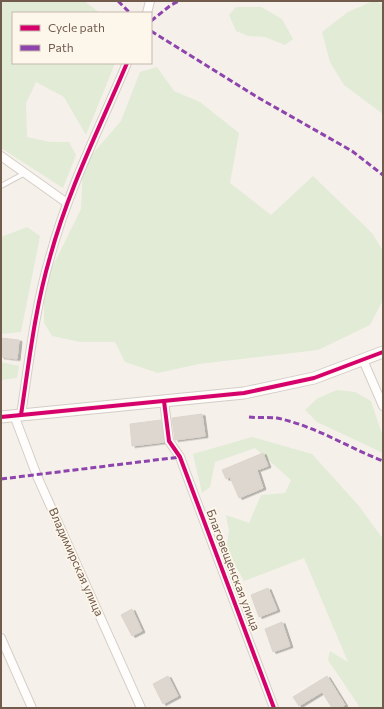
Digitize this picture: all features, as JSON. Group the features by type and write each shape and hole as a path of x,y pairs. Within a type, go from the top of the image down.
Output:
{"street":[{"path":"146,12 150,1"},
{"path":"17,415 49,258 67,203 127,64"},
{"path":"1,156 67,203"},
{"path":"1,417 244,393 314,378 383,352"},
{"path":"363,360 383,406"},
{"name":"Благовещенская улица","path":"164,401 169,441 180,457 274,708"},
{"name":"Владимирская улица","path":"17,415 37,476 141,708"},
{"path":"1,638 32,708"}],"lane":[{"path":"1,186 25,173"}],"green space":[{"path":"1,1 84,1 99,12 12,12 12,64 115,64 86,135 64,97 36,82 26,103 27,137 50,142 69,142 76,155 63,188 1,148"},
{"path":"373,1 383,4 383,114 344,85 330,62 322,32 348,12"},
{"path":"236,7 261,7 282,19 293,39 285,45 265,37 248,36 236,31 229,15"},
{"path":"157,67 174,91 200,102 239,133 230,183 271,215 313,176 372,233 383,251 383,300 370,325 318,350 199,364 158,373 125,362 115,342 80,342 52,336 44,323 44,303 41,290 81,209 83,165 121,121 140,72"},
{"path":"27,227 40,236 21,332 1,334 1,237"},
{"path":"1,362 19,366 17,378 1,380"},
{"path":"337,390 355,392 371,401 383,437 383,453 317,422 305,410 318,398"},
{"path":"252,437 312,454 359,506 383,539 383,708 355,708 359,706 328,660 330,651 348,662 304,558 244,581 226,549 229,531 226,515 249,523 261,495 285,493 291,480 255,448 215,462 210,487 202,493 193,454"}],"building":[{"path":"1,338 19,340 17,359 1,357"},
{"path":"202,414 205,436 175,440 172,418"},
{"path":"161,420 164,442 132,446 130,424"},
{"path":"263,453 268,466 257,470 263,488 239,498 230,477 226,479 222,470"},
{"path":"268,588 277,610 259,617 251,595"},
{"path":"132,609 142,631 132,636 121,615"},
{"path":"282,622 290,646 273,652 265,629"},
{"path":"168,676 178,696 163,704 153,684"},
{"path":"327,676 345,705 340,708 332,708 322,692 299,706 293,697"}],"marked path":[{"path":"118,1 129,12"},
{"path":"152,20 171,5 179,1"},
{"path":"152,32 257,97 352,151 383,175"},
{"path":"249,417 277,418 305,426 383,461"},
{"path":"1,479 180,457"}],"cycle path":[{"path":"21,415 36,315 57,232 75,183 127,64"},
{"path":"1,417 244,393 314,378 383,352"},
{"path":"164,401 169,441 180,457 274,708"}]}
